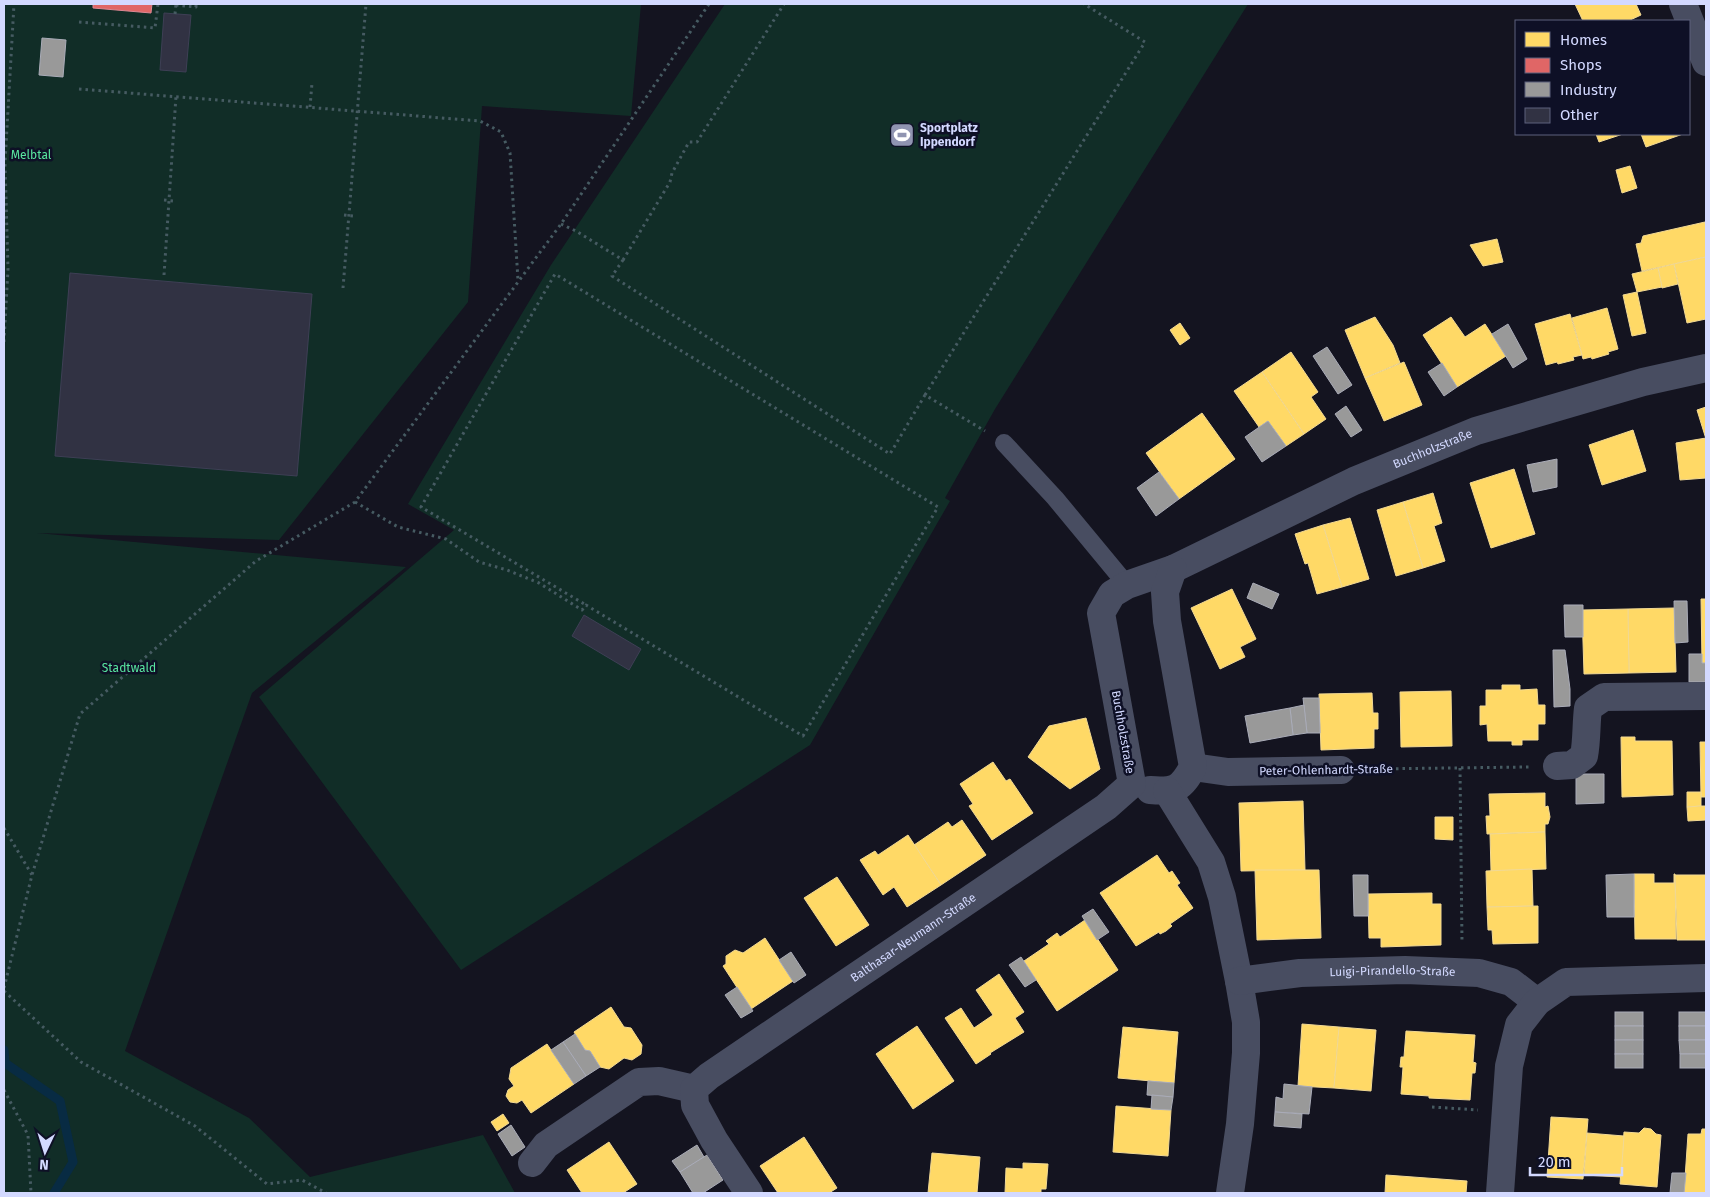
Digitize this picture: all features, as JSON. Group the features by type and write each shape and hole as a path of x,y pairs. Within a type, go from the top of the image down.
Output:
{"street":[{"path":"1683,4 1689,20"},
{"path":"1690,22 1706,62"},
{"name":"Buchholzstraße","path":"1167,791 1148,790 1132,784 1101,613 1112,594 1128,585 1173,569 1354,481 1476,431 1643,382 1706,368"},
{"path":"1173,569 1165,592 1167,621 1193,766 1184,783 1167,791 1211,862 1222,897 1246,1022 1246,1053 1240,1124 1230,1193"},
{"path":"1557,766 1572,765 1584,756 1588,708 1604,697 1706,696"},
{"name":"Peter-Ohlenhardt-Straße","path":"1193,766 1228,772 1341,770"},
{"name":"Balthasar-Neumann-Straße","path":"694,1089 709,1076 1106,807 1132,784"},
{"name":"Luigi-Pirandello-Straße","path":"1239,981 1300,973 1405,970 1480,972 1511,982 1537,1002"},
{"path":"1500,1193 1509,1066 1519,1025 1537,1002 1566,982 1706,978"},
{"path":"532,1163 546,1145 639,1082 659,1080 694,1089 695,1105 714,1140 749,1193"}],"lane":[{"path":"1004,442 1055,498 1128,585"}],"path":[{"path":"4,342 8,269 5,163 14,4"},
{"path":"79,22 155,28 158,4"},
{"path":"175,14 176,4 196,7 196,4"},
{"path":"343,288 351,216 356,111 361,75 366,4"},
{"path":"326,1193 302,1180 267,1184 195,1126 81,1062 4,990 32,875 80,714 256,561 355,502 561,224 709,4"},
{"path":"784,4 697,142 689,142 672,173 670,182 612,276 890,454 1144,42 1084,4"},
{"path":"310,107 312,83"},
{"path":"79,89 480,121 502,132 510,153 518,281"},
{"path":"164,275 176,96"},
{"path":"164,200 174,201"},
{"path":"344,215 351,216"},
{"path":"561,224 623,260"},
{"path":"556,274 938,507 803,736 586,605 421,507 556,274"},
{"path":"925,395 1004,442"},
{"path":"355,502 398,526 446,539 479,562 507,570 539,583 582,610 586,605"},
{"name":"Peter-Ohlenhardt-Straße","path":"1341,770 1557,766"},
{"path":"1460,768 1463,972"},
{"path":"4,828 32,875"},
{"path":"4,1090 28,1135 31,1193"},
{"path":"1432,1107 1506,1112"}],"green space":[{"path":"4,4 641,4 631,116 482,106 468,302 279,540 37,533 406,567 252,693 125,1051 249,1118 310,1177 483,1135 515,1193 4,1193"},
{"path":"725,4 1248,4 995,409 945,498 950,501 810,745 461,970 259,697 454,530 408,504 551,265"}],"building: Homes":[{"path":"1575,4 1636,4 1641,15 1630,20 1583,20"},
{"path":"1596,135 1620,135 1599,142"},
{"path":"1641,135 1680,135 1646,147"},
{"path":"1630,166 1637,188 1622,193 1616,170"},
{"path":"1705,222 1706,257 1642,271 1636,244 1641,243 1643,236"},
{"path":"1497,239 1503,262 1483,266 1470,245"},
{"path":"1706,257 1706,319 1687,323 1674,264"},
{"path":"1674,264 1678,284 1662,288 1658,268"},
{"path":"1658,268 1662,287 1637,292 1632,274"},
{"path":"1637,292 1646,333 1632,336 1623,295"},
{"path":"1607,308 1618,349 1592,359 1591,357 1583,359 1572,318"},
{"path":"1570,314 1582,355 1573,357 1574,360 1546,365 1535,324"},
{"path":"1375,317 1393,345 1400,363 1365,378 1345,330"},
{"path":"1451,317 1465,337 1485,324 1506,356 1457,387 1423,335"},
{"path":"1180,323 1190,338 1180,345 1170,330"},
{"path":"1291,352 1318,392 1311,397 1326,419 1304,434 1262,372"},
{"path":"1404,362 1422,405 1384,421 1365,378"},
{"path":"1262,372 1304,434 1286,446 1268,421 1259,427 1234,391"},
{"path":"1706,407 1706,439 1697,410"},
{"path":"1202,413 1235,459 1179,499 1146,453"},
{"path":"1633,430 1646,471 1602,485 1589,445"},
{"path":"1706,438 1706,478 1680,480 1676,443"},
{"path":"1514,469 1535,534 1491,548 1470,483"},
{"path":"1433,493 1442,523 1434,526 1445,561 1423,568 1403,502"},
{"path":"1403,502 1423,568 1396,576 1377,510"},
{"path":"1350,518 1369,579 1342,587 1323,525"},
{"path":"1323,525 1342,587 1317,594 1308,563 1305,564 1295,534"},
{"path":"1232,589 1256,639 1240,647 1245,657 1220,669 1191,608"},
{"path":"1701,599 1706,599 1706,663 1702,663"},
{"path":"1674,608 1676,672 1629,673 1628,609"},
{"path":"1628,609 1629,673 1584,674 1582,610"},
{"path":"1502,685 1520,685 1520,690 1537,689 1538,705 1545,705 1545,724 1538,724 1538,740 1522,740 1522,745 1512,745 1512,741 1488,741 1487,724 1480,725 1480,706 1486,706 1486,690 1502,690"},
{"path":"1451,691 1452,746 1401,747 1400,692"},
{"path":"1372,693 1373,713 1378,713 1378,729 1374,729 1374,748 1321,750 1319,694"},
{"path":"1086,718 1100,769 1070,789 1028,757 1049,726"},
{"path":"1621,737 1635,737 1635,741 1672,741 1673,795 1622,797"},
{"path":"1700,742 1706,742 1706,797 1701,797"},
{"path":"993,762 1006,781 1010,779 1033,813 992,840 969,806 973,804 960,784"},
{"path":"1687,792 1701,792 1701,806 1687,807"},
{"path":"1545,793 1545,807 1548,806 1550,817 1548,824 1545,824 1545,832 1487,834 1486,816 1490,816 1489,794"},
{"path":"1303,801 1305,870 1241,871 1239,803"},
{"path":"1706,806 1706,820 1688,821 1687,807"},
{"path":"1435,817 1453,817 1453,840 1435,839"},
{"path":"962,820 986,855 941,885 914,845 948,822 952,827"},
{"path":"1545,832 1546,869 1491,871 1490,834"},
{"path":"908,835 941,885 907,907 894,887 883,895 860,860 875,851 878,855"},
{"path":"1157,855 1169,873 1172,871 1180,883 1177,885 1193,908 1170,924 1172,926 1166,931 1160,934 1159,932 1136,946 1100,893"},
{"path":"1532,869 1533,906 1487,907 1486,871"},
{"path":"1255,870 1319,870 1321,938 1257,940"},
{"path":"1634,874 1654,874 1654,883 1674,883 1675,874 1676,939 1635,939"},
{"path":"1675,875 1706,875 1706,940 1677,940"},
{"path":"837,877 869,925 836,946 804,898"},
{"path":"1432,893 1432,904 1441,904 1441,945 1381,947 1381,938 1369,938 1368,894"},
{"path":"1538,906 1538,943 1493,944 1492,930 1488,930 1487,907"},
{"path":"1085,920 1118,970 1057,1011 1024,961 1049,944 1046,941 1057,933 1060,937"},
{"path":"765,938 793,981 751,1009 723,966 726,964 726,956 735,950 743,953"},
{"path":"999,974 1024,1012 1015,1018 1024,1032 976,1064 945,1018 961,1008 974,1028 993,1015 976,990"},
{"path":"611,1007 624,1027 631,1028 642,1045 641,1054 632,1060 624,1058 609,1069 600,1067 590,1051 585,1050 574,1032"},
{"path":"1302,1024 1339,1027 1334,1088 1298,1086"},
{"path":"917,1026 954,1081 913,1109 876,1054"},
{"path":"1123,1027 1178,1032 1174,1083 1118,1078"},
{"path":"1339,1027 1376,1030 1371,1091 1334,1088"},
{"path":"1406,1031 1475,1035 1473,1062 1476,1063 1475,1073 1472,1073 1470,1100 1429,1098 1429,1096 1401,1094 1403,1067 1400,1067 1401,1057 1404,1057"},
{"path":"547,1044 574,1084 531,1113 522,1100 517,1103 510,1102 506,1096 508,1090 514,1086 509,1079 511,1068"},
{"path":"1116,1106 1171,1110 1168,1156 1113,1152"},
{"path":"503,1114 509,1123 497,1131 491,1122"},
{"path":"1551,1117 1588,1119 1583,1179 1547,1177"},
{"path":"1644,1128 1651,1129 1656,1134 1661,1135 1657,1187 1620,1184 1624,1132 1639,1133"},
{"path":"1702,1129 1706,1129 1706,1193 1684,1193 1688,1134 1701,1134"},
{"path":"1587,1133 1624,1136 1621,1177 1584,1175"},
{"path":"804,1137 837,1188 829,1193 778,1193 760,1166"},
{"path":"609,1142 637,1184 623,1193 582,1193 567,1170"},
{"path":"932,1153 980,1157 977,1193 928,1193"},
{"path":"1023,1163 1048,1164 1046,1189 1041,1189 1041,1193 1005,1193 1006,1168 1023,1169"},
{"path":"1386,1175 1467,1181 1466,1193 1385,1193"}],"building: Shops":[{"path":"93,4 152,4 151,13 93,8"}],"building: Industry":[{"path":"42,38 66,40 63,77 39,75"},
{"path":"1508,324 1527,359 1513,368 1492,334"},
{"path":"1327,347 1352,385 1338,394 1313,356"},
{"path":"1442,363 1457,387 1444,396 1428,372"},
{"path":"1346,406 1362,430 1351,437 1335,414"},
{"path":"1268,421 1286,446 1262,462 1245,437"},
{"path":"1557,459 1557,487 1533,492 1527,465"},
{"path":"1159,472 1179,499 1156,516 1137,488"},
{"path":"1253,583 1279,594 1272,609 1247,598"},
{"path":"1674,601 1687,601 1688,642 1675,643"},
{"path":"1564,605 1583,605 1583,637 1565,637"},
{"path":"1553,650 1565,650 1570,689 1570,706 1554,707"},
{"path":"1689,654 1702,654 1702,663 1706,663 1706,682 1689,682"},
{"path":"1303,698 1319,698 1320,733 1307,733"},
{"path":"1304,705 1307,733 1293,735 1290,708"},
{"path":"1290,708 1293,735 1250,743 1245,716"},
{"path":"1576,774 1604,774 1604,803 1576,804"},
{"path":"1634,874 1634,917 1607,917 1606,875"},
{"path":"1353,875 1368,875 1368,916 1354,916"},
{"path":"1093,909 1109,932 1097,940 1082,916"},
{"path":"791,952 806,975 794,983 779,960"},
{"path":"1021,957 1036,980 1025,987 1009,965"},
{"path":"737,987 753,1011 741,1018 725,995"},
{"path":"1615,1012 1643,1012 1643,1026 1615,1026"},
{"path":"1679,1012 1706,1012 1706,1026 1679,1026"},
{"path":"1615,1026 1643,1026 1643,1040 1615,1040"},
{"path":"1679,1026 1706,1026 1706,1040 1679,1040"},
{"path":"575,1034 585,1050 590,1051 600,1067 586,1076 563,1042"},
{"path":"1615,1040 1643,1040 1643,1054 1615,1054"},
{"path":"1679,1040 1706,1040 1706,1054 1680,1054"},
{"path":"563,1042 586,1076 574,1084 551,1050"},
{"path":"1615,1054 1643,1054 1643,1068 1615,1068"},
{"path":"1680,1054 1706,1054 1706,1068 1680,1068"},
{"path":"1148,1081 1174,1083 1173,1097 1147,1095"},
{"path":"1284,1084 1312,1087 1309,1114 1275,1112 1276,1097 1283,1099"},
{"path":"1152,1095 1173,1097 1171,1110 1151,1109"},
{"path":"1275,1112 1302,1114 1301,1128 1274,1126"},
{"path":"511,1125 525,1147 512,1156 498,1134"},
{"path":"697,1145 704,1157 680,1172 672,1161"},
{"path":"707,1155 723,1180 703,1193 693,1193 680,1172"},
{"path":"1672,1173 1686,1173 1684,1193 1670,1193"}],"building: Other":[{"path":"164,13 191,15 186,72 160,70"},
{"path":"70,273 312,294 297,476 55,456"},
{"path":"584,615 641,649 629,670 572,636"}],"waterway":[{"path":"4,1050 5,1063 60,1101 73,1162 54,1193"}],"place":[{"name":"Sportplatz Ippendorf","path":"902,135"}],"park label":[{"name":"Melbtal","path":"31,155"},
{"name":"Stadtwald","path":"129,668"}]}
